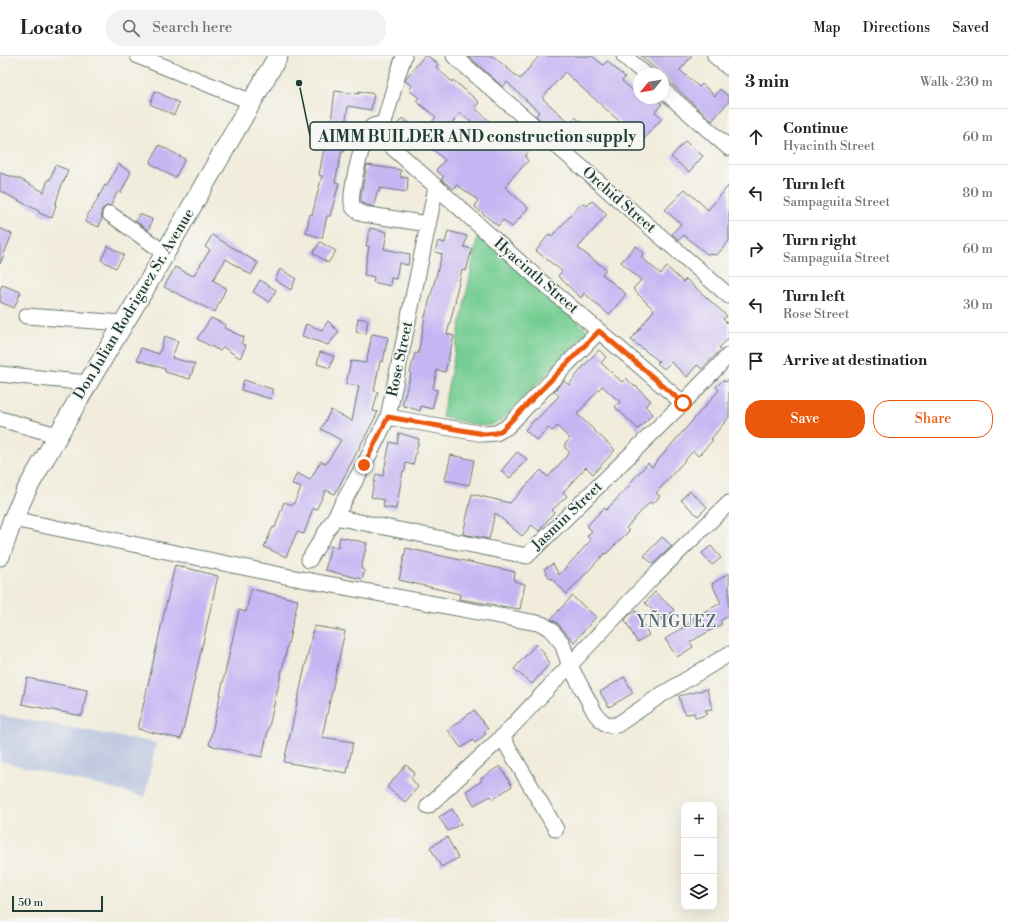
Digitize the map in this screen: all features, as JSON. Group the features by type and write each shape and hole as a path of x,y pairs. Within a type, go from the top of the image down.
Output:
{"main road":[{"name":"Don Julian Rodriguez Sr. Avenue","path":"0,556 13,520 26,491 57,435 165,253 278,56"}],"street":[{"path":"138,56 252,102"},
{"path":"404,56 384,123 373,126 366,132 351,195 353,207 363,214 428,224"},
{"name":"Orchid Street","path":"454,56 729,296"},
{"path":"624,56 637,68"},
{"path":"715,56 729,68"},
{"path":"669,95 729,148"},
{"name":"Hyacinth Street","path":"384,123 386,136 392,147 599,331 683,403"},
{"name":"Rose Street","path":"309,560 364,465 388,417 436,187"},
{"path":"110,214 165,253"},
{"path":"26,316 124,323"},
{"path":"388,417 484,434 496,433 507,427 599,331"},
{"name":"Jasmin Street","path":"335,517 527,556 683,403 729,355"},
{"path":"0,374 88,383"},
{"path":"0,419 57,435"},
{"path":"428,806 502,737 569,664 651,579 729,503"},
{"path":"13,520 290,577 542,624 550,629 562,642 569,664 595,713 600,720 611,726 617,725 661,695 729,654"},
{"path":"502,737 556,829"}],"shaded area":[{"path":"0,715 156,743 145,797 0,761"}],"green space":[{"path":"478,235 588,331 502,420 491,425 481,426 442,417"}],"building":[{"path":"424,56 428,56 438,64 436,67 452,82 453,80 479,102 475,108 509,139 510,138 530,150 525,156 528,161 505,187 528,208 512,227 503,220 498,226 475,207 478,200 457,185 453,189 441,179 444,177 436,170 445,160 419,137 436,117 416,101 419,98 409,90 412,86 405,81","holes":["460,113 475,125 460,142 447,130"]},
{"path":"468,56 493,56 520,79 539,56 592,56 603,65 607,61 625,77 622,81 633,91 633,104 662,104 655,112 662,118 642,141 565,72 542,98 570,123 575,117 593,132 576,151 536,116 539,112 507,82 503,87"},
{"path":"641,56 692,56 680,70 699,87 702,84 715,96 720,89 729,97 729,101 712,121 669,82 669,68 654,68"},
{"path":"155,91 179,103 174,115 150,104"},
{"path":"335,91 359,94 359,91 374,94 371,110 348,106 344,133 347,134 344,152 342,151 335,182 339,183 330,216 327,216 322,238 306,233 310,214 312,215 322,176 319,175 329,121 331,122"},
{"path":"403,118 418,132 404,146 399,141 394,128"},
{"path":"685,141 703,156 689,172 671,157"},
{"path":"159,145 185,159 175,178 150,163"},
{"path":"118,164 131,172 121,193 118,191 111,205 102,209 102,218 99,227 85,222 90,210 91,211 105,185 107,186"},
{"path":"55,165 68,170 55,205 52,218 39,213 39,211 0,191 0,173 20,179 44,192 48,179 50,180"},
{"path":"367,165 401,170 400,177 408,178 407,192 380,188 379,192 377,192 374,207 362,203 361,194"},
{"path":"729,185 729,241 717,255 707,254 684,235 679,240 672,234 681,224 665,210 685,189 708,210"},
{"path":"592,201 607,214 578,248 606,269 602,274 626,294 609,315 584,293 581,298 558,276 562,271 536,251 549,234 552,236 582,203 587,206"},
{"path":"139,214 152,219 149,230 136,222"},
{"path":"0,228 12,234 0,264"},
{"path":"370,228 387,232 384,249 410,254 408,265 399,263 396,279 391,278 390,286 373,282 374,277 364,275 369,246 366,246"},
{"path":"448,231 467,236 464,247 472,249 466,271 462,270 447,334 454,336 445,372 437,370 433,389 437,390 432,409 421,406 420,411 402,405 411,374 415,353 418,354 425,317 442,254 435,252 438,241 445,243"},
{"path":"212,235 258,263 251,275 226,259 213,280 226,288 215,312 164,287 175,267 193,276 210,250 205,247"},
{"path":"320,242 336,251 328,263 313,253"},
{"path":"108,246 124,255 116,268 101,260"},
{"path":"636,246 644,253 641,257 661,274 667,267 683,282 686,279 727,316 723,319 729,325 729,338 702,369 697,365 687,377 671,362 664,369 657,363 659,361 631,340 654,310 633,289 641,280 621,262"},
{"path":"280,269 296,278 291,290 275,280"},
{"path":"260,280 276,290 269,302 253,292"},
{"path":"2,285 21,292 14,308 0,302 0,290"},
{"path":"211,318 226,325 224,328 244,337 241,343 246,346 240,358 223,347 220,351 197,339"},
{"path":"358,318 368,320 366,334 356,332"},
{"path":"328,321 339,332 328,345 302,336 306,324 322,330"},
{"path":"372,334 388,337 383,362 380,361 374,391 378,392 373,411 378,412 335,494 326,490 316,510 313,508 304,534 297,532 286,557 264,547 273,527 275,528 284,502 293,505 301,488 292,484 297,473 310,480 321,461 326,464 341,440 321,429 331,410 352,421 359,386 346,384 351,361 366,363"},
{"path":"165,336 178,341 172,358 195,364 190,379 165,372 165,369 137,360 141,348 159,354"},
{"path":"599,350 606,357 601,363 622,382 626,378 651,401 645,406 653,414 638,429 615,407 620,402 602,386 577,414 615,450 593,474 586,467 563,492 567,496 552,510 554,512 539,531 532,525 522,536 495,513 489,539 463,534 472,494 510,503 541,470 548,477 570,452 565,448 565,444 570,439 557,426 552,431 548,428 537,441 525,430 559,396 554,391 564,381 569,385"},
{"path":"320,352 334,356 330,368 317,364"},
{"path":"729,378 729,417 711,439 713,440 698,456 693,451 656,493 660,496 653,504 650,502 626,528 629,531 606,554 605,553 567,594 551,578 550,579 544,569 553,564 559,575 591,540 587,536 592,531 587,526 604,508 606,510 631,484 630,483 648,463 652,467 719,390 716,387 723,380 726,382"},
{"path":"244,380 272,389 271,399 241,390"},
{"path":"399,433 419,439 413,465 406,463 405,471 403,471 396,509 383,507 384,500 371,497 376,474 383,476 390,442 397,444"},
{"path":"517,452 527,459 510,478 501,471"},
{"path":"451,455 474,460 469,485 445,480"},
{"path":"690,491 707,507 698,516 681,500"},
{"path":"340,537 367,543 361,569 365,570 362,579 325,570 331,546 338,548"},
{"path":"662,537 672,546 653,564 644,556"},
{"path":"711,546 721,558 712,565 702,553"},
{"path":"406,548 515,572 514,581 525,584 520,609 459,599 460,594 399,580"},
{"path":"175,565 218,576 181,739 138,729"},
{"path":"729,573 729,618 728,616 720,621 722,624 690,642 693,647 677,657 665,639 693,621 692,618 721,603 712,584"},
{"path":"251,589 298,600 262,757 209,745 239,610 246,612"},
{"path":"655,592 674,610 666,619 662,619 645,603"},
{"path":"572,596 596,617 574,642 557,623 551,619"},
{"path":"636,611 649,635 637,642 625,620 629,615"},
{"path":"314,626 345,631 322,737 353,742 347,773 284,762"},
{"path":"536,644 544,652 544,655 550,663 532,684 514,669"},
{"path":"624,677 633,693 609,707 600,692"},
{"path":"27,678 87,690 82,716 22,704"},
{"path":"707,689 712,709 705,710 708,714 696,718 694,713 686,714 679,696"},
{"path":"474,710 488,729 484,731 486,734 475,743 473,740 461,748 448,730"},
{"path":"406,765 415,773 411,778 418,787 405,802 387,787"},
{"path":"500,766 512,786 493,799 491,796 474,805 466,791 482,781 480,779"},
{"path":"452,809 461,824 448,831 439,817"},
{"path":"447,837 458,858 441,867 430,847"}],"place":[{"name":"AIMM BUILDER AND construction supply","path":"299,83"}],"district":[{"name":"YÑIGUEZ","path":"677,622"}],"route":[{"path":"364,465 388,417 484,434 496,433 502,430 507,427 599,331 683,403"}]}
